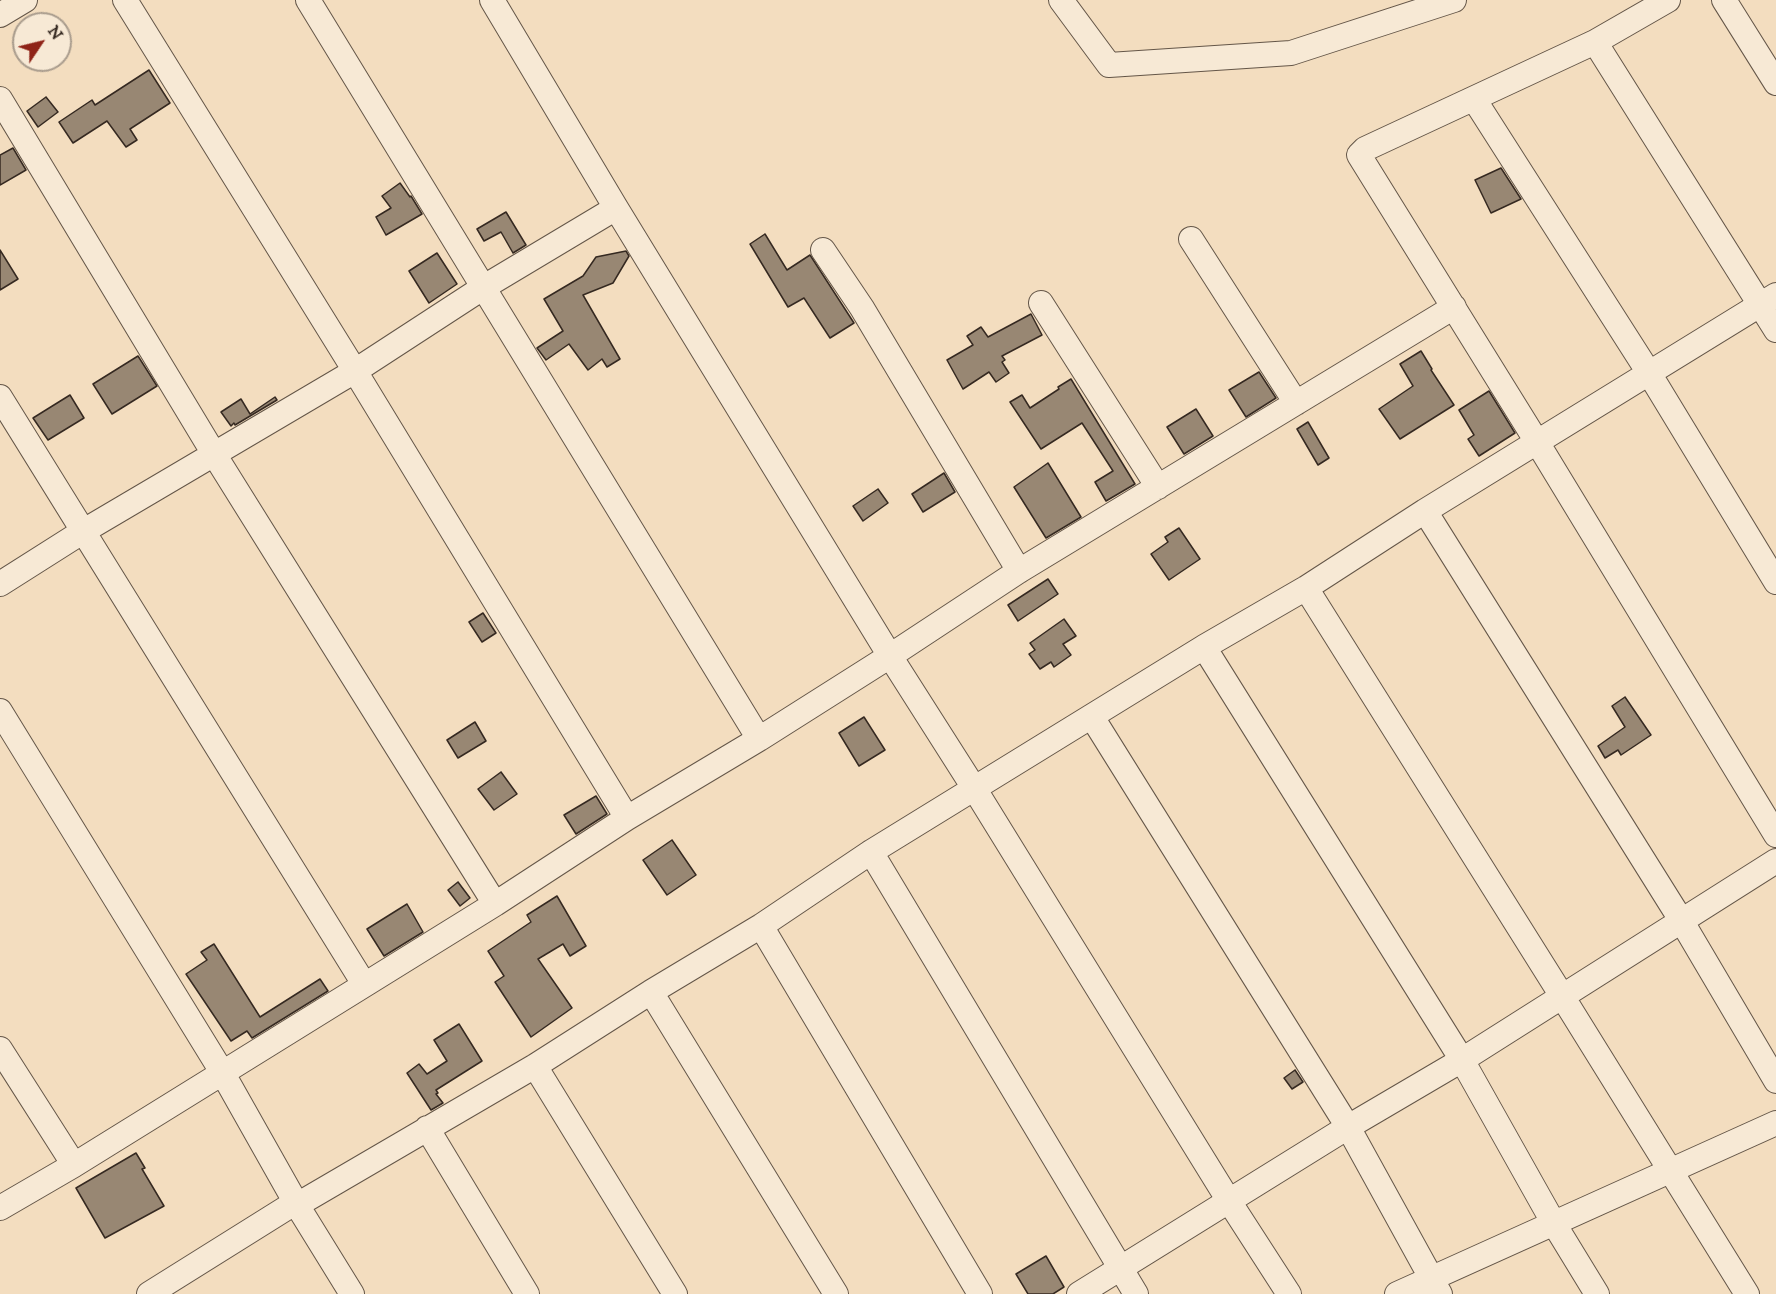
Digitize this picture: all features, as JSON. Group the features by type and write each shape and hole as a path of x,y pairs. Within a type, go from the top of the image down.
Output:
{"street":[{"path":"0,15 26,0"},
{"path":"125,0 355,371 627,818"},
{"path":"308,0 759,739"},
{"path":"492,0 616,208 890,656 974,788 1228,1201 1289,1294"},
{"path":"1061,0 1109,64 1291,52 1454,0"},
{"path":"1668,0 1595,42 1365,149 1359,156 1537,442 1776,835"},
{"path":"1724,0 1776,83"},
{"path":"1595,42 1768,300 1776,330"},
{"path":"0,99 214,454 495,904"},
{"path":"1474,99 1649,373 1776,582"},
{"path":"0,584 82,531 355,371 483,287 616,208"},
{"path":"1191,239 1296,403"},
{"path":"824,250 862,309 1019,571"},
{"path":"158,1292 297,1203 535,1066 651,992 761,926 871,852 974,788 1204,647 1306,588 1768,300"},
{"path":"1041,303 1158,487"},
{"path":"0,1208 74,1165 495,904 627,818 759,739 1019,571 1454,307"},
{"path":"0,397 364,984"},
{"path":"1425,512 1681,920 1776,1081"},
{"path":"1306,588 1747,1294"},
{"path":"1204,647 1462,1060 1553,1222 1597,1294"},
{"path":"0,711 222,1072 352,1294"},
{"path":"1092,717 1348,1127 1436,1286"},
{"path":"871,852 1136,1294"},
{"path":"1079,1294 1348,1127 1462,1060 1776,861"},
{"path":"761,926 980,1294"},
{"path":"651,992 836,1294"},
{"path":"0,1049 74,1165"},
{"path":"535,1066 675,1294"},
{"path":"1397,1294 1436,1286 1553,1222 1776,1124"},
{"path":"427,1128 527,1294"}],"building":[{"path":"149,70 170,103 130,129 137,140 126,147 107,121 73,143 59,122 92,100 95,105"},
{"path":"46,97 58,112 38,127 27,111"},
{"path":"13,148 26,170 0,185 0,155"},
{"path":"1501,168 1521,199 1491,213 1475,180"},
{"path":"400,183 422,214 386,235 376,217 391,208 382,196"},
{"path":"506,212 526,245 513,253 501,232 484,241 477,229"},
{"path":"765,234 787,270 810,255 854,323 830,338 804,298 788,307 750,244"},
{"path":"0,250 18,279 0,290"},
{"path":"626,251 629,256 613,283 583,295 620,359 607,367 602,359 588,370 569,344 546,360 537,348 563,331 544,299 583,276 596,257"},
{"path":"437,253 457,284 429,303 409,271"},
{"path":"1031,314 1042,335 1002,356 1005,360 1002,362 1009,373 996,382 989,372 963,389 947,360 973,345 967,336 981,327 988,337"},
{"path":"1421,351 1454,405 1400,439 1379,409 1413,386 1400,364"},
{"path":"138,356 157,386 112,414 93,384"},
{"path":"1259,372 1276,398 1246,417 1229,390"},
{"path":"1071,379 1135,484 1106,501 1095,482 1113,471 1082,423 1041,449 1010,402 1022,395 1030,408"},
{"path":"1489,391 1515,433 1479,456 1468,439 1474,435 1459,410"},
{"path":"70,395 84,418 48,440 33,418"},
{"path":"275,397 277,400 235,425 234,423 231,426 221,412 241,399 250,414"},
{"path":"1196,409 1213,436 1184,454 1167,427"},
{"path":"1308,422 1329,458 1318,465 1297,429"},
{"path":"1048,463 1081,517 1046,538 1014,487"},
{"path":"944,473 955,492 923,512 912,494"},
{"path":"878,489 888,503 863,521 853,506"},
{"path":"1179,528 1200,559 1169,580 1151,554 1168,542 1165,537"},
{"path":"1048,579 1058,594 1018,621 1008,605"},
{"path":"483,613 496,633 482,642 469,622"},
{"path":"1064,619 1076,636 1063,644 1071,655 1054,667 1051,662 1040,669 1029,654 1035,650 1030,643"},
{"path":"1625,697 1651,735 1621,755 1618,750 1605,758 1598,746 1625,727 1612,706"},
{"path":"864,717 885,750 859,766 839,733"},
{"path":"475,722 486,741 458,758 447,740"},
{"path":"501,772 517,794 494,810 478,789"},
{"path":"596,796 607,814 576,834 564,815"},
{"path":"672,840 696,875 667,895 643,860"},
{"path":"458,882 470,898 460,906 448,890"},
{"path":"557,896 586,946 570,956 563,944 538,959 572,1008 531,1037 495,982 504,976 488,951 531,922 527,915"},
{"path":"407,904 423,932 384,956 367,929"},
{"path":"214,944 260,1017 320,979 328,991 252,1038 247,1031 231,1041 186,974 207,960 201,952"},
{"path":"459,1024 482,1061 436,1090 438,1093 436,1094 443,1103 431,1110 407,1073 419,1064 427,1074 447,1061 434,1040"},
{"path":"1295,1070 1303,1082 1292,1089 1284,1078"},
{"path":"136,1153 145,1168 142,1169 164,1206 105,1238 76,1188"},
{"path":"1046,1256 1064,1287 1053,1294 1028,1294 1016,1274"}]}
